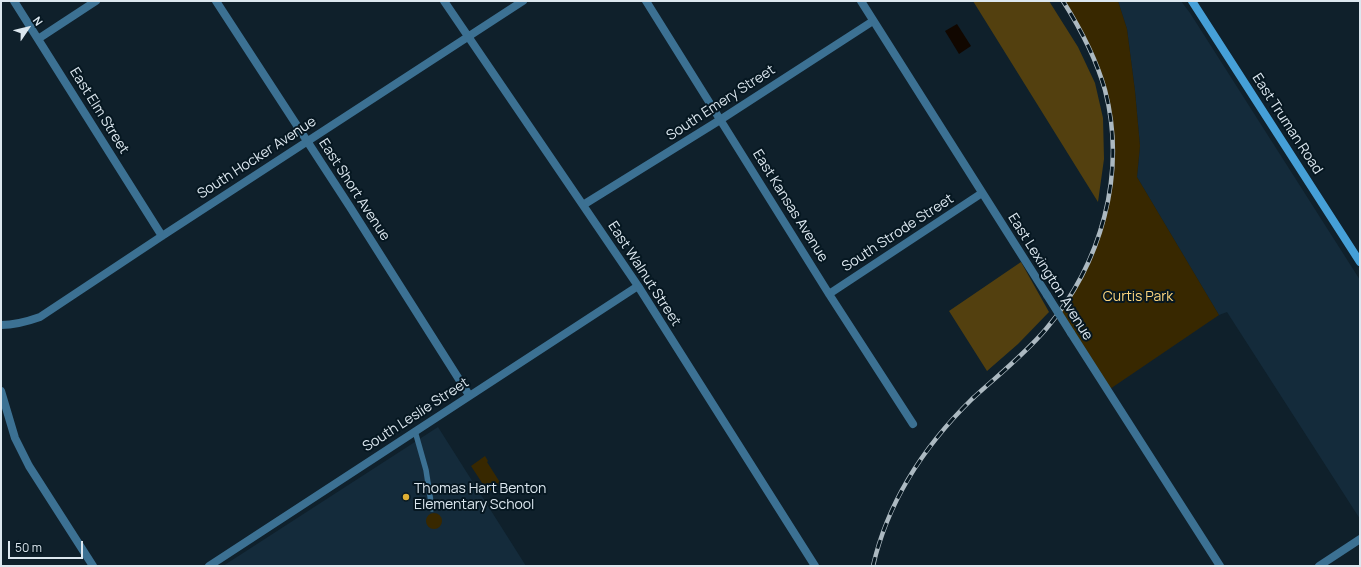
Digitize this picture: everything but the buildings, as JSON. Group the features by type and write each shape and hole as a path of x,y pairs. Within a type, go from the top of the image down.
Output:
{"main road":[{"name":"East Truman Road","path":"1192,1 1360,262"}],"street":[{"name":"East Elm Street","path":"14,1 162,236"},
{"path":"38,38 96,1"},
{"name":"East Short Avenue","path":"216,1 350,207 469,396"},
{"name":"East Walnut Street","path":"444,1 638,286 815,566"},
{"name":"South Hocker Avenue","path":"1,325 12,325 40,317 523,1"},
{"name":"East Kansas Avenue","path":"646,1 829,294 913,424"},
{"name":"East Lexington Avenue","path":"861,1 1220,566"},
{"name":"South Emery Street","path":"583,205 720,120 873,21"},
{"name":"South Strode Street","path":"829,294 982,193"},
{"name":"South Leslie Street","path":"209,566 638,286"},
{"path":"1,390 15,438 29,466 93,566"},
{"path":"1319,566 1360,539"}],"lane":[{"path":"415,431 426,470 432,509"}],"shaded area":[{"path":"973,1 1049,1 1078,47 1095,83 1103,118 1104,159 1098,202"},
{"path":"1118,1 1181,1 1360,280 1360,519 1227,312 1219,315 1137,177 1140,146 1135,91 1127,29"},
{"path":"957,24 971,46 959,54 945,31"},
{"path":"1021,262 1049,312 1018,344 987,371 949,311"},
{"name":"Thomas Hart Benton Elementary School","path":"438,427 526,566 223,566"}],"green space":[{"name":"Curtis Park","path":"1063,1 1118,1 1127,29 1135,91 1140,146 1137,177 1219,315 1107,391 1059,314 1078,285 1093,253 1100,233 1109,192 1113,150 1109,109 1100,77 1086,44"},
{"path":"485,456 488,461 487,462 501,484 488,492 471,466"},
{"path":"434,513 440,515 442,521 440,527 434,529 428,527 426,521 428,515"}],"railway":[{"path":"873,566 888,519 910,475 939,435 955,417 972,399 1020,357 1038,339 1065,304 1082,276 1095,247 1104,217 1111,185 1113,154 1111,122 1105,90 1097,66 1063,1"}],"place":[{"name":"Thomas Hart Benton Elementary School","path":"406,497"}]}
